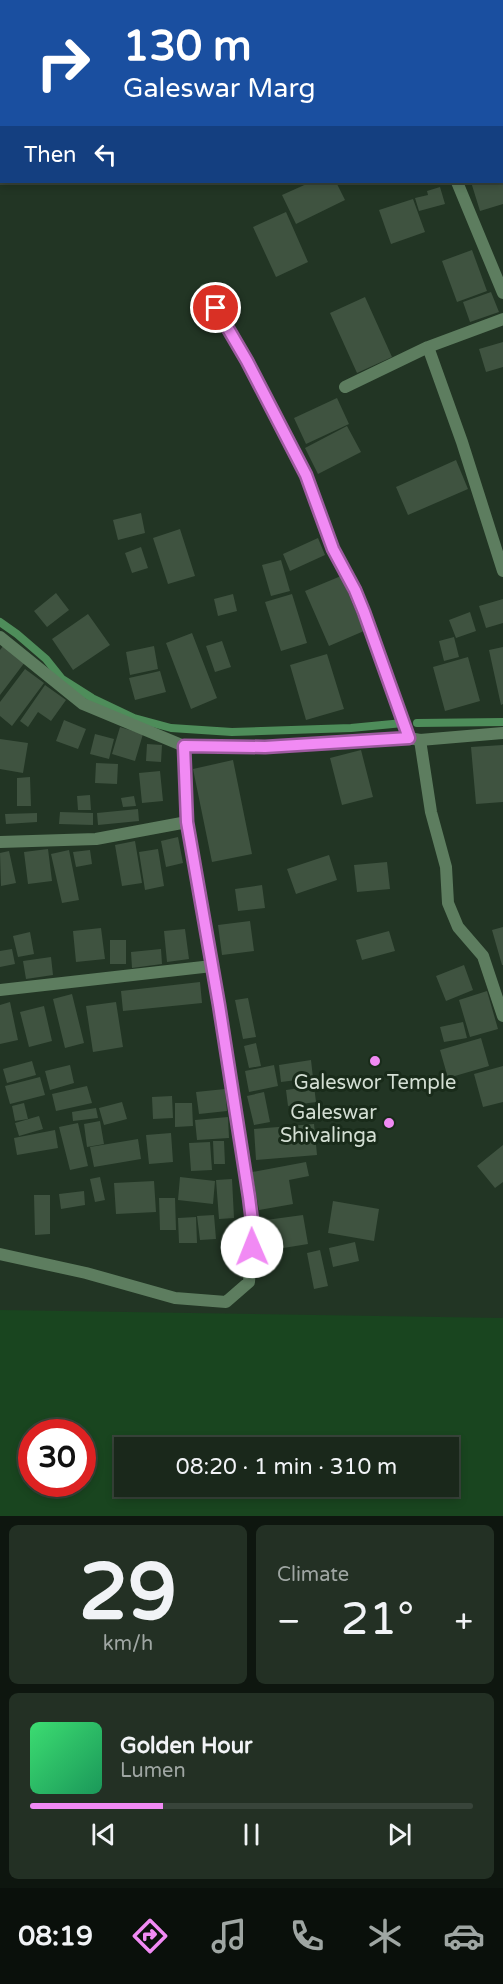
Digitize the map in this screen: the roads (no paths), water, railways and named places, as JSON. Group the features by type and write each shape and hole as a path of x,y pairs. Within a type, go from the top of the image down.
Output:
{"street":[{"path":"457,183 503,293"},
{"path":"205,290 247,361 306,475 333,549 355,590 414,739 446,867 448,903 458,927 483,956 503,1016"},
{"path":"345,387 428,347 503,318"},
{"path":"428,347 462,442 503,570"},
{"path":"0,637 83,704 184,746 265,747 503,733"},
{"path":"0,1254 86,1273 175,1298 226,1302 249,1282 253,1229 187,822 184,746"},
{"path":"0,842 96,839 187,822"},
{"path":"0,990 212,966"}],"waterway":[{"path":"0,622 46,659 62,679 92,698 134,718 171,728 232,732 351,728 403,723"},
{"path":"417,723 503,722"}],"place":[{"name":"Galeswor Temple","path":"375,1061"},
{"name":"Galeswar Shivalinga","path":"389,1123"}]}
